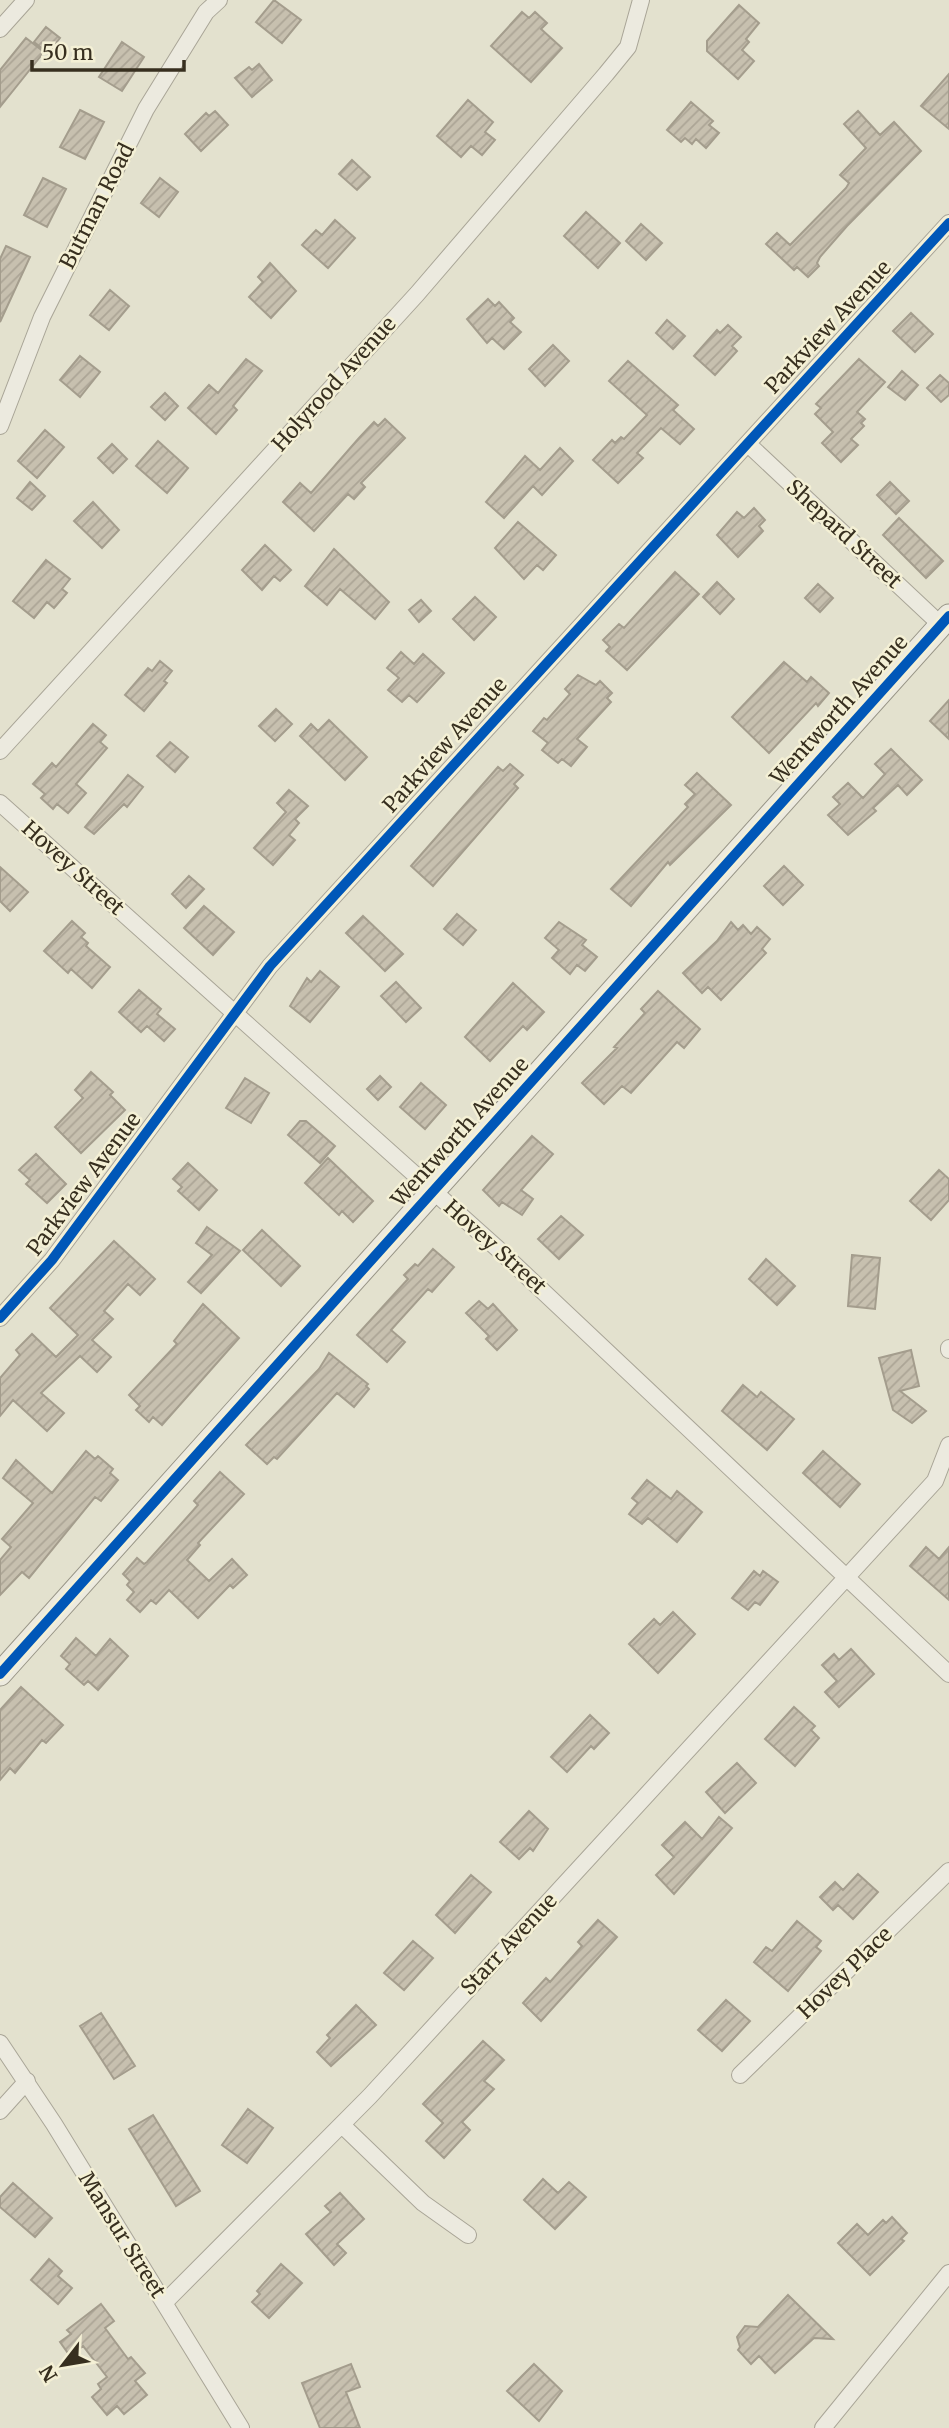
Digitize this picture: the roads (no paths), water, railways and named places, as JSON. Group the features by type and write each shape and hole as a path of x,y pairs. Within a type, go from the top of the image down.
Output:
{"street":[{"path":"0,29 26,0"},
{"name":"Butman Road","path":"0,426 42,317 146,109 206,12 219,0"},
{"name":"Holyrood Avenue","path":"0,751 417,294 606,75 628,47 641,0"},
{"name":"Parkview Avenue","path":"0,1318 52,1261 270,966 949,223"},
{"name":"Shepard Street","path":"748,444 945,620"},
{"name":"Wentworth Avenue","path":"0,1674 945,620"},
{"name":"Hovey Street","path":"0,803 433,1191 949,1674"},
{"name":"Starr Avenue","path":"164,2303 342,2125 935,1481 949,1445"},
{"name":"Hovey Place","path":"740,2075 949,1871"},
{"name":"Mansur Street","path":"0,2043 241,2428"},
{"path":"0,2111 26,2081"},
{"path":"342,2125 423,2203 468,2235"},
{"path":"824,2428 949,2273"}]}
